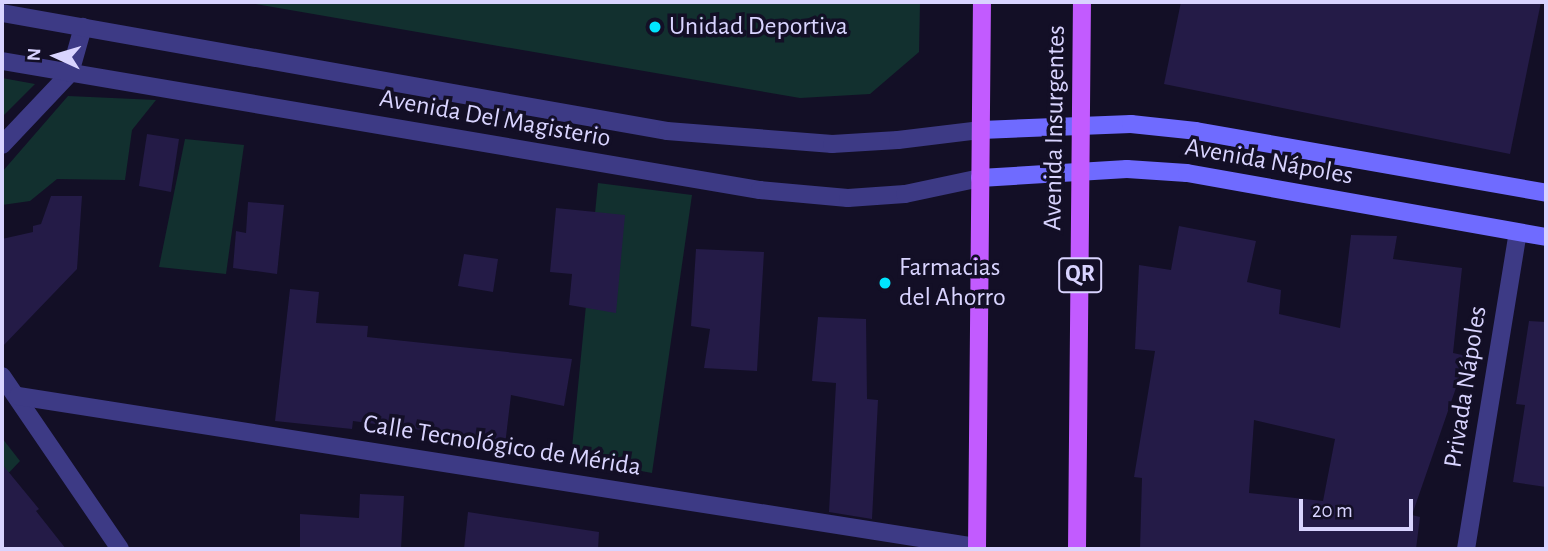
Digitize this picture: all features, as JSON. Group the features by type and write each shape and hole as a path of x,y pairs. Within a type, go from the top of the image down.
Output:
{"main road":[{"path":"977,548 982,2"},
{"name":"Avenida Insurgentes","path":"1077,549 1082,2"},
{"name":"Avenida Nápoles","path":"981,130 1131,124 1196,131 1546,193"},
{"name":"Avenida Nápoles","path":"980,178 1127,169 1187,173 1546,237"}],"street":[{"name":"Avenida Del Magisterio","path":"2,12 667,131 832,144 898,140 981,130"},
{"path":"2,145 70,73 83,27"},
{"name":"Avenida Del Magisterio","path":"2,61 760,190 848,198 905,194 980,178"},
{"name":"Privada Nápoles","path":"1466,549 1518,233"},
{"path":"2,376 120,549"},
{"name":"Calle Tecnológico de Mérida","path":"18,396 977,548"}],"green space":[{"name":"Unidad Deportiva","path":"244,2 920,2 919,52 870,94 800,98"},
{"path":"2,78 35,84 2,117"},
{"path":"68,96 156,100 132,130 125,180 57,179 30,201 2,205 2,172"},
{"path":"185,139 244,145 226,274 159,267"},
{"path":"598,183 692,195 652,473 571,458"},
{"path":"2,438 20,461 2,480"}],"building":[{"path":"1181,2 1541,2 1510,154 1164,84"},
{"path":"147,134 179,139 171,192 139,186"},
{"path":"51,196 82,196 77,269 2,347 2,239 33,232 33,226 41,224"},
{"path":"248,202 284,205 277,274 233,268 236,231 246,233"},
{"path":"556,208 625,215 616,313 569,305 572,274 550,272"},
{"path":"1179,226 1256,241 1247,282 1281,290 1279,314 1340,328 1351,235 1397,236 1393,259 1462,268 1453,353 1467,356 1412,515 1420,517 1416,549 1140,549 1142,478 1134,477 1155,351 1135,349 1139,265 1171,270","holes":["1254,420 1335,439 1323,501 1249,493"]},
{"path":"696,249 764,252 757,371 704,368 710,329 691,326"},
{"path":"464,254 498,259 493,292 458,286"},
{"path":"290,289 319,292 316,323 368,326 367,337 572,359 564,406 511,395 505,445 443,438 444,433 353,421 352,429 275,421"},
{"path":"818,317 866,319 867,399 878,400 872,519 829,512 836,383 812,381"},
{"path":"1529,321 1546,322 1546,487 1513,482 1525,405 1516,404"},
{"path":"2,464 39,509 36,511 66,549 2,549"},
{"path":"360,494 404,496 401,549 300,549 300,514 359,518"},
{"path":"468,512 599,532 598,549 464,549"}],"place":[{"name":"Unidad Deportiva","path":"655,27"},
{"name":"Farmacias del Ahorro","path":"885,283"}]}
